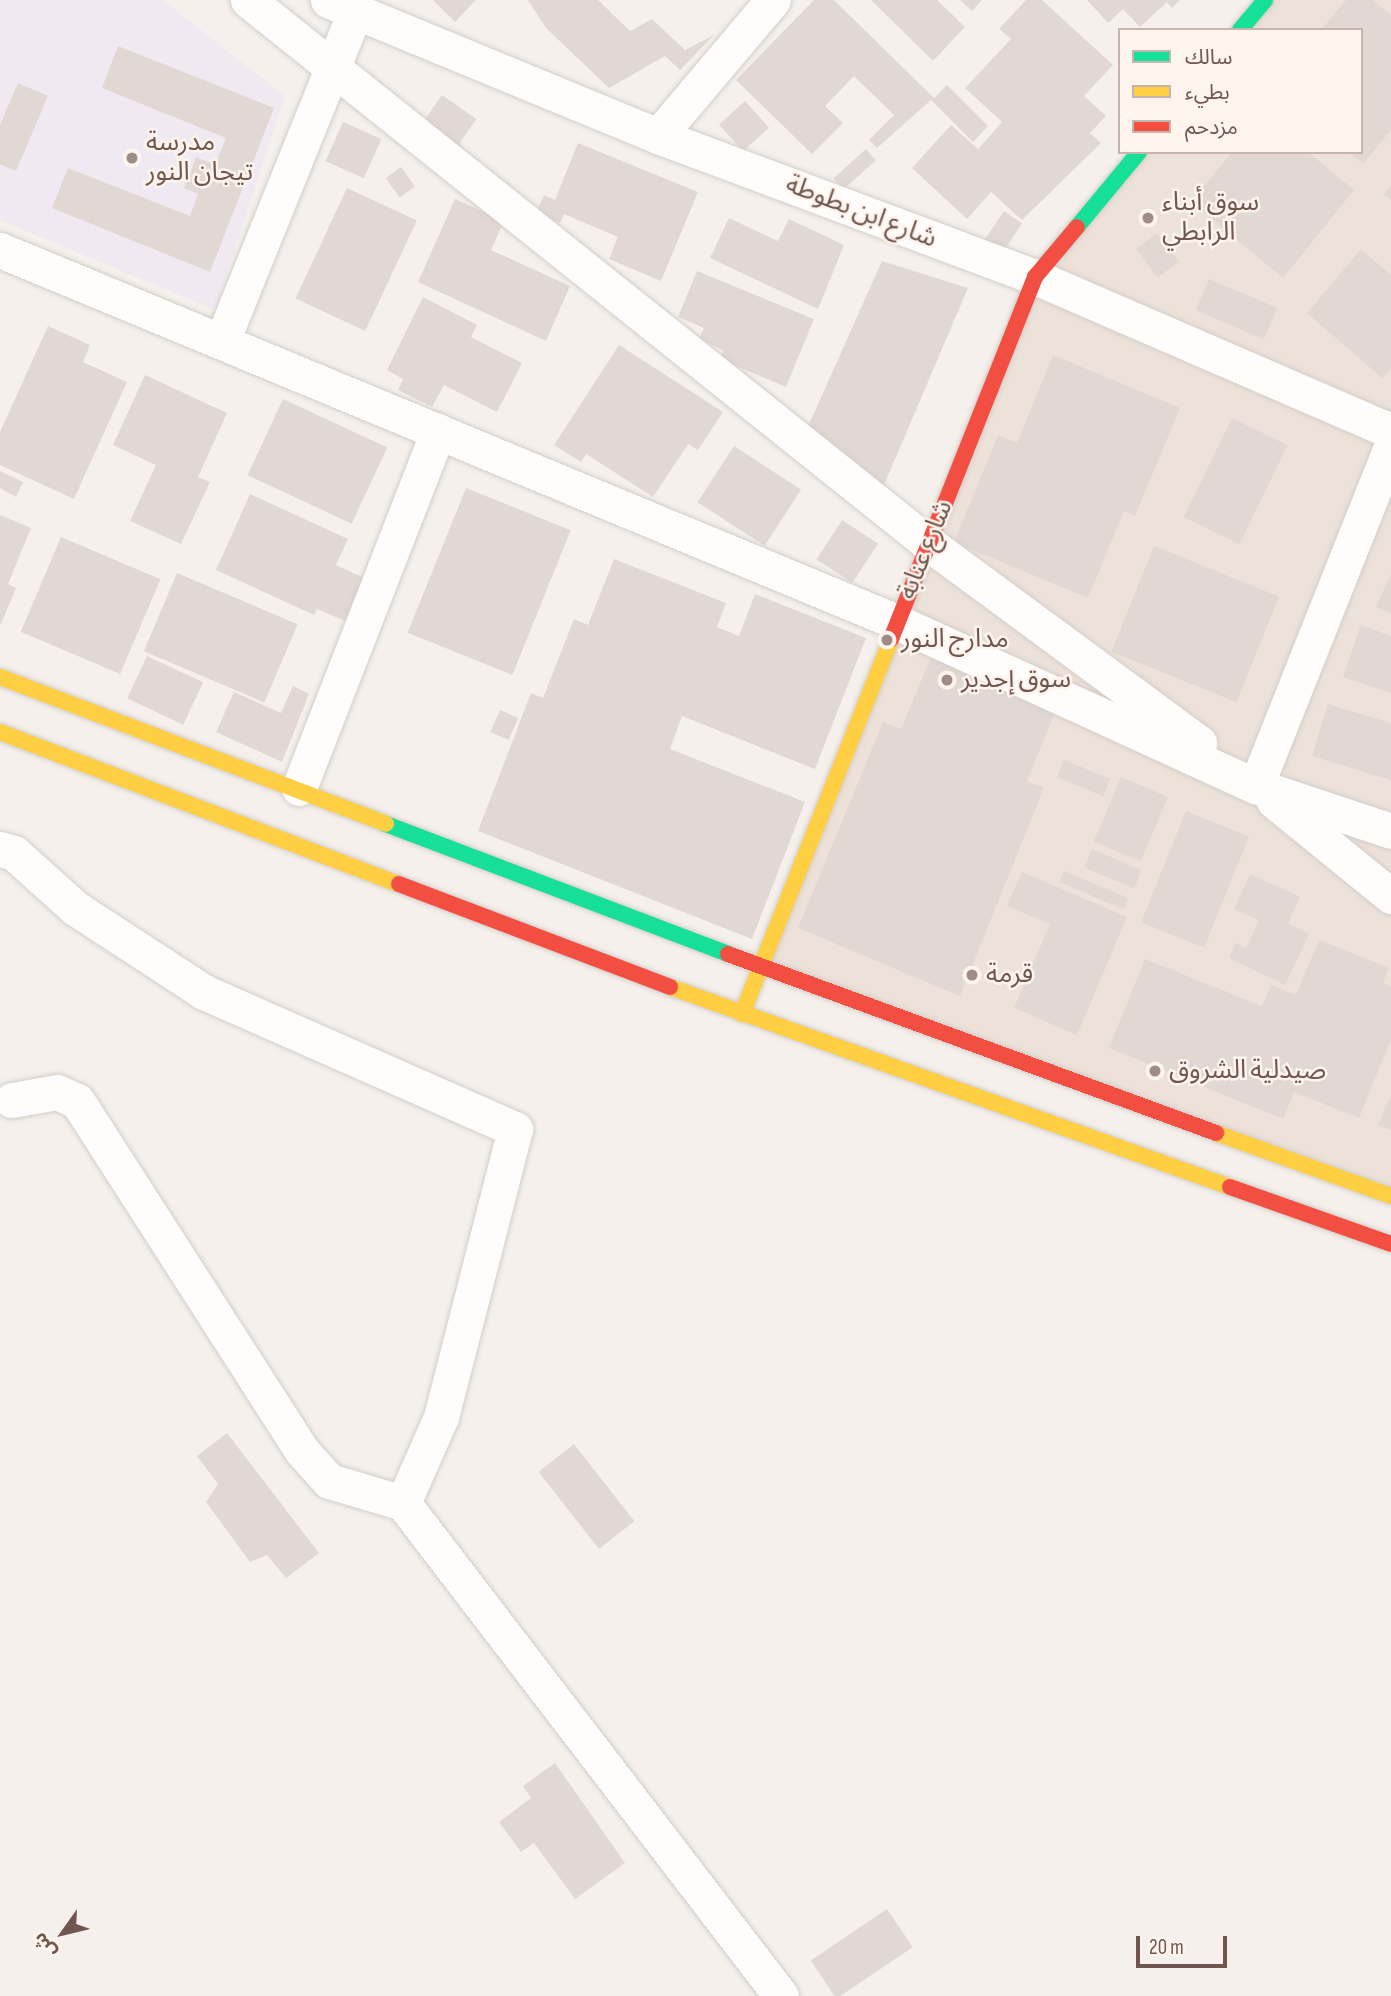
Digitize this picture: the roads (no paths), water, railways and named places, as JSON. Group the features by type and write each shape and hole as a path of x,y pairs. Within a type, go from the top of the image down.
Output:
{"main road":[{"path":"1242,28 1265,0"},
{"name":"شارع عنابة","path":"742,1014 1035,277 1137,154"},
{"path":"0,677 299,788 761,967 1391,1196"},
{"path":"0,732 742,1014 1391,1244"}],"street":[{"path":"248,0 928,543 1256,786 1391,896"},
{"path":"287,33 307,0"},
{"path":"657,136 773,0"},
{"path":"222,341 330,68 342,6"},
{"name":"شارع ابن بطوطة","path":"342,6 657,136 1035,277 1391,430"},
{"path":"0,250 897,622 1256,786 1391,831"},
{"path":"299,788 438,431"},
{"path":"1256,786 1391,447"},
{"path":"0,849 14,853 75,908 204,992 515,1129 441,1417 403,1503"},
{"path":"12,1100 57,1092 77,1101 302,1451 329,1480 403,1503 781,1996"}],"place":[{"name":"مدرسة تيجان النور","path":"132,158"},
{"name":"سوق أبناء الرابطي","path":"1148,218"},
{"name":"مدارج النور","path":"887,640"},
{"name":"سوق إجدير","path":"947,680"},
{"name":"قرمة","path":"972,975"},
{"name":"صيدلية الشروق","path":"1155,1071"}]}
